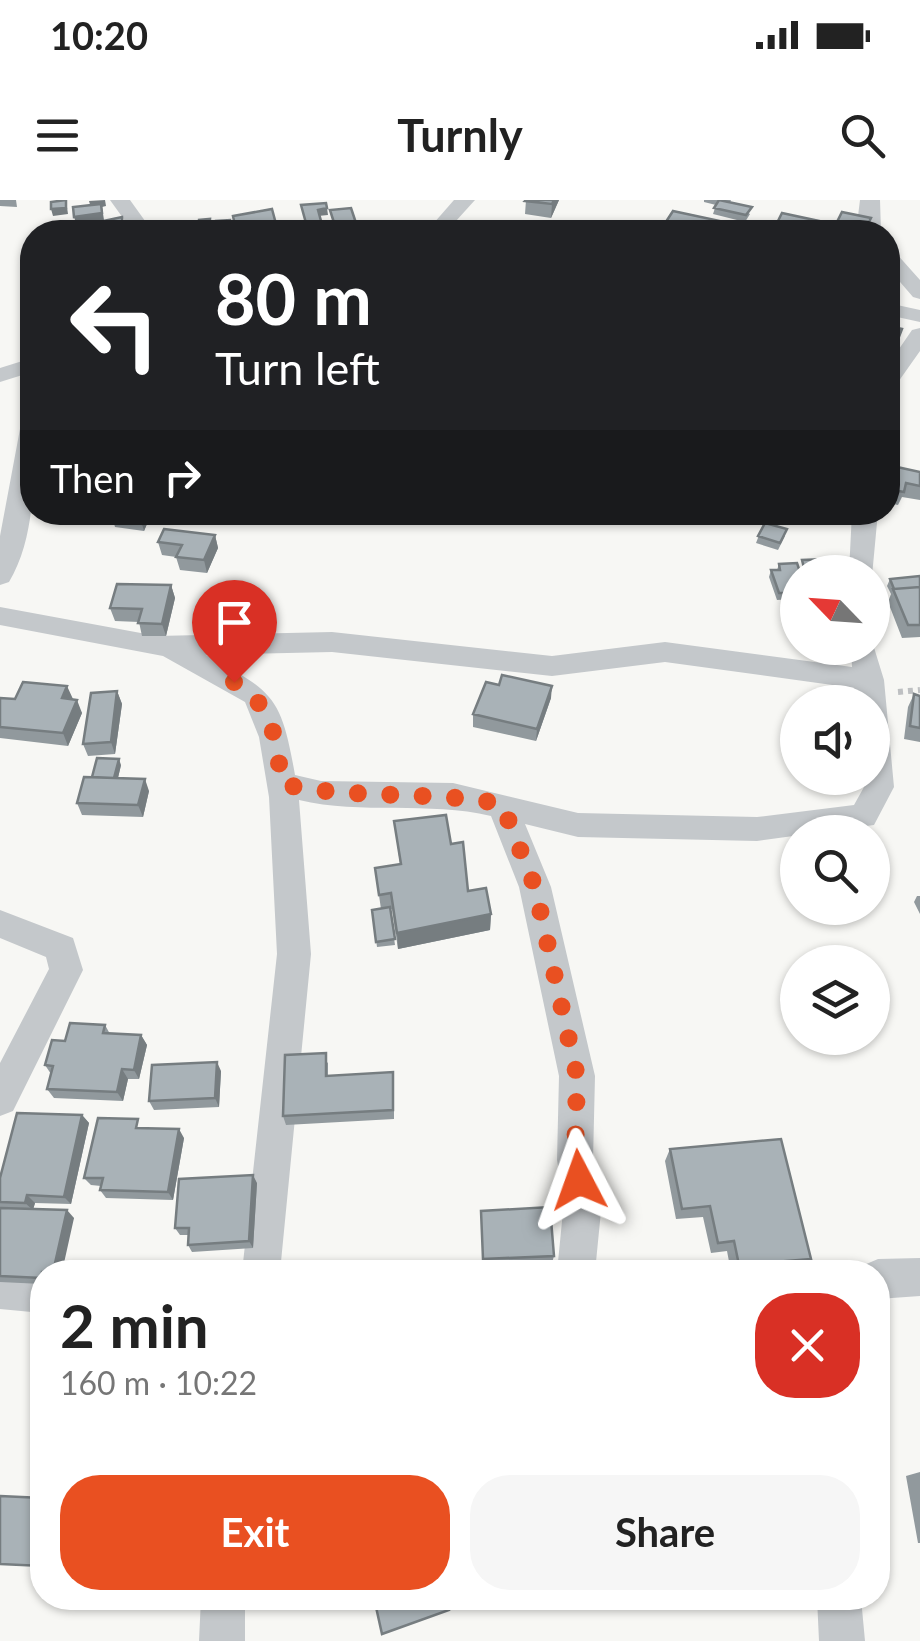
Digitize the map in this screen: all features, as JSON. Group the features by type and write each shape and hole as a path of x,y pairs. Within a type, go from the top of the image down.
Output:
{"street":[{"path":"447,220 465,200"},
{"path":"900,270 920,293"},
{"path":"900,363 920,335"},
{"path":"0,576 8,557 20,493"},
{"path":"863,555 864,525"},
{"path":"0,616 168,646 244,641 332,642 552,666 665,652 870,680"},
{"path":"168,646 256,696 274,737 282,784 294,954 262,1260"},
{"path":"282,784 320,792 453,795 578,825 757,828 863,816 879,787 867,665"},
{"path":"502,804 535,887 577,1076 575,1160 583,1201 577,1260"},
{"path":"0,924 61,948 66,970 0,1099"},
{"path":"890,1279 920,1277"},
{"path":"0,1289 30,1293"},
{"path":"222,1641 223,1610"}],"building":[{"path":"66,200 66,208 51,209 51,202"},
{"path":"526,200 554,200 552,204 525,201"},
{"path":"719,200 752,207 746,215 714,208"},
{"path":"326,203 327,208 318,210 321,220 305,220 301,205"},
{"path":"101,204 102,213 74,217 73,207"},
{"path":"351,208 355,220 333,220 330,210"},
{"path":"272,209 275,220 234,220 233,216"},
{"path":"673,211 715,220 667,220"},
{"path":"842,212 871,218 870,220 838,220"},
{"path":"782,213 814,220 778,220"},
{"path":"900,468 920,472 920,486 906,483 904,492 900,491"},
{"path":"764,525 787,529 780,543 758,536"},
{"path":"164,529 215,535 204,560 176,557 182,545 158,542"},
{"path":"771,570 780,570 780,593 779,593"},
{"path":"920,576 920,587 894,589 890,579"},
{"path":"117,584 171,585 162,624 138,623 142,609 110,608"},
{"path":"920,587 920,625 908,625 893,589"},
{"path":"502,675 552,686 537,729 473,714 486,682 499,685"},
{"path":"23,682 67,686 62,698 77,700 63,733 0,727 0,698 15,699"},
{"path":"117,691 111,742 83,744 91,693"},
{"path":"914,694 920,696 920,728 910,726"},
{"path":"97,758 119,759 114,778 92,777"},
{"path":"84,777 145,779 138,805 77,803"},
{"path":"446,815 451,844 463,842 468,891 486,888 491,914 397,933 391,893 379,895 375,868 401,864 394,821"},
{"path":"390,907 395,939 376,942 372,910"},
{"path":"70,1023 105,1025 103,1033 141,1035 134,1070 122,1069 117,1092 47,1089 53,1066 45,1065 52,1040 65,1041"},
{"path":"326,1053 326,1076 393,1072 393,1110 283,1116 285,1055"},
{"path":"217,1062 215,1098 149,1101 152,1065"},
{"path":"17,1113 82,1115 64,1197 27,1195 25,1203 0,1202 0,1178"},
{"path":"98,1118 138,1119 136,1128 179,1129 168,1192 100,1190 103,1178 84,1178"},
{"path":"781,1139 811,1259 738,1260 734,1241 718,1243 710,1206 682,1209 670,1149"},
{"path":"253,1175 249,1241 188,1245 189,1228 175,1228 179,1179"},
{"path":"550,1207 554,1256 483,1259 481,1211"},
{"path":"0,1208 67,1210 56,1260 30,1260 30,1277 0,1276"},
{"path":"0,1496 30,1497 30,1565 0,1564"},
{"path":"377,1610 449,1610 382,1634"}],"route":[{"path":"234,682 256,696 266,711 282,784 320,792 453,795 502,804 535,887 577,1076 575,1160 579,1180"}]}
